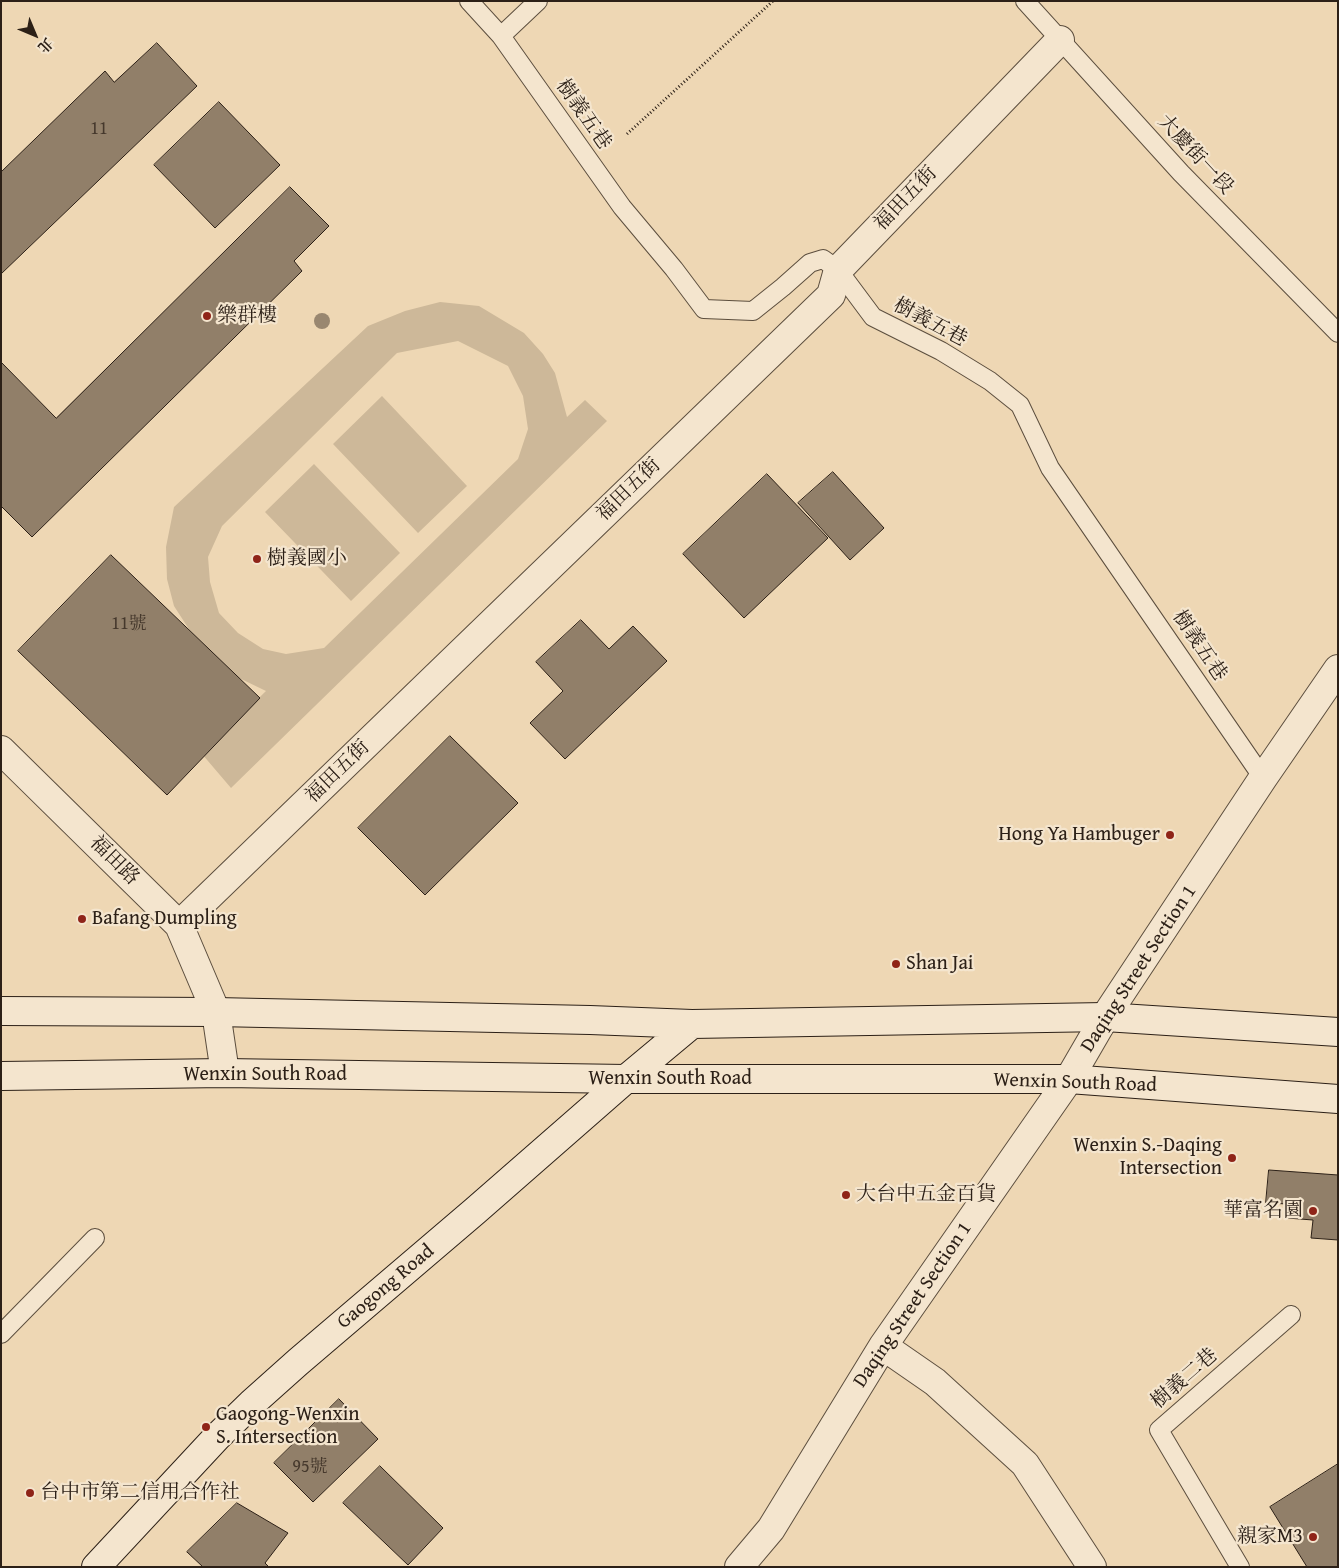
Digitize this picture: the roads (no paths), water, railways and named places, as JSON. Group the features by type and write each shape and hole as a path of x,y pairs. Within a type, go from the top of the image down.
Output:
{"street":[{"name":"福田五街","path":"179,925 831,295 838,270 1060,40"},
{"name":"Daqing Street Section 1","path":"739,1567 771,1528 883,1346 1069,1079 1105,1017 1263,778 1338,669"},
{"name":"福田路","path":"1,750 179,925 216,1012 225,1073"},
{"path":"1,1011 216,1012 692,1024 1105,1017 1338,1032"},
{"name":"Gaogong Road","path":"96,1567 251,1404 692,1024"},
{"name":"Wenxin South Road","path":"1,1076 225,1073 626,1079 1069,1079 1338,1099"},
{"path":"883,1346 935,1382 1025,1464 1092,1567"}],"lane":[{"name":"樹義五巷","path":"469,1 501,36 622,207 704,309 752,311 783,287 810,262 823,259 838,270 873,317 949,356 990,381 1020,405 1050,468 1263,778"},
{"path":"501,36 538,1"},
{"name":"大慶街一段","path":"1026,1 1181,173 1338,333"},
{"path":"1,1334 95,1238"},
{"name":"樹義二巷","path":"1240,1567 1159,1430 1290,1315"}],"place":[{"name":"樂群樓","path":"207,316"},
{"name":"樹義國小","path":"257,559"},
{"name":"Hong Ya Hambuger","path":"1170,835"},
{"name":"Bafang Dumpling","path":"82,919"},
{"name":"Shan Jai","path":"896,964"},
{"name":"Wenxin S.-Daqing Intersection","path":"1232,1158"},
{"name":"大台中五金百貨","path":"846,1195"},
{"name":"華富名園","path":"1313,1211"},
{"name":"Gaogong-Wenxin S. Intersection","path":"206,1427"},
{"name":"台中市第二信用合作社","path":"30,1493"},
{"name":"親家M3","path":"1313,1537"}]}
